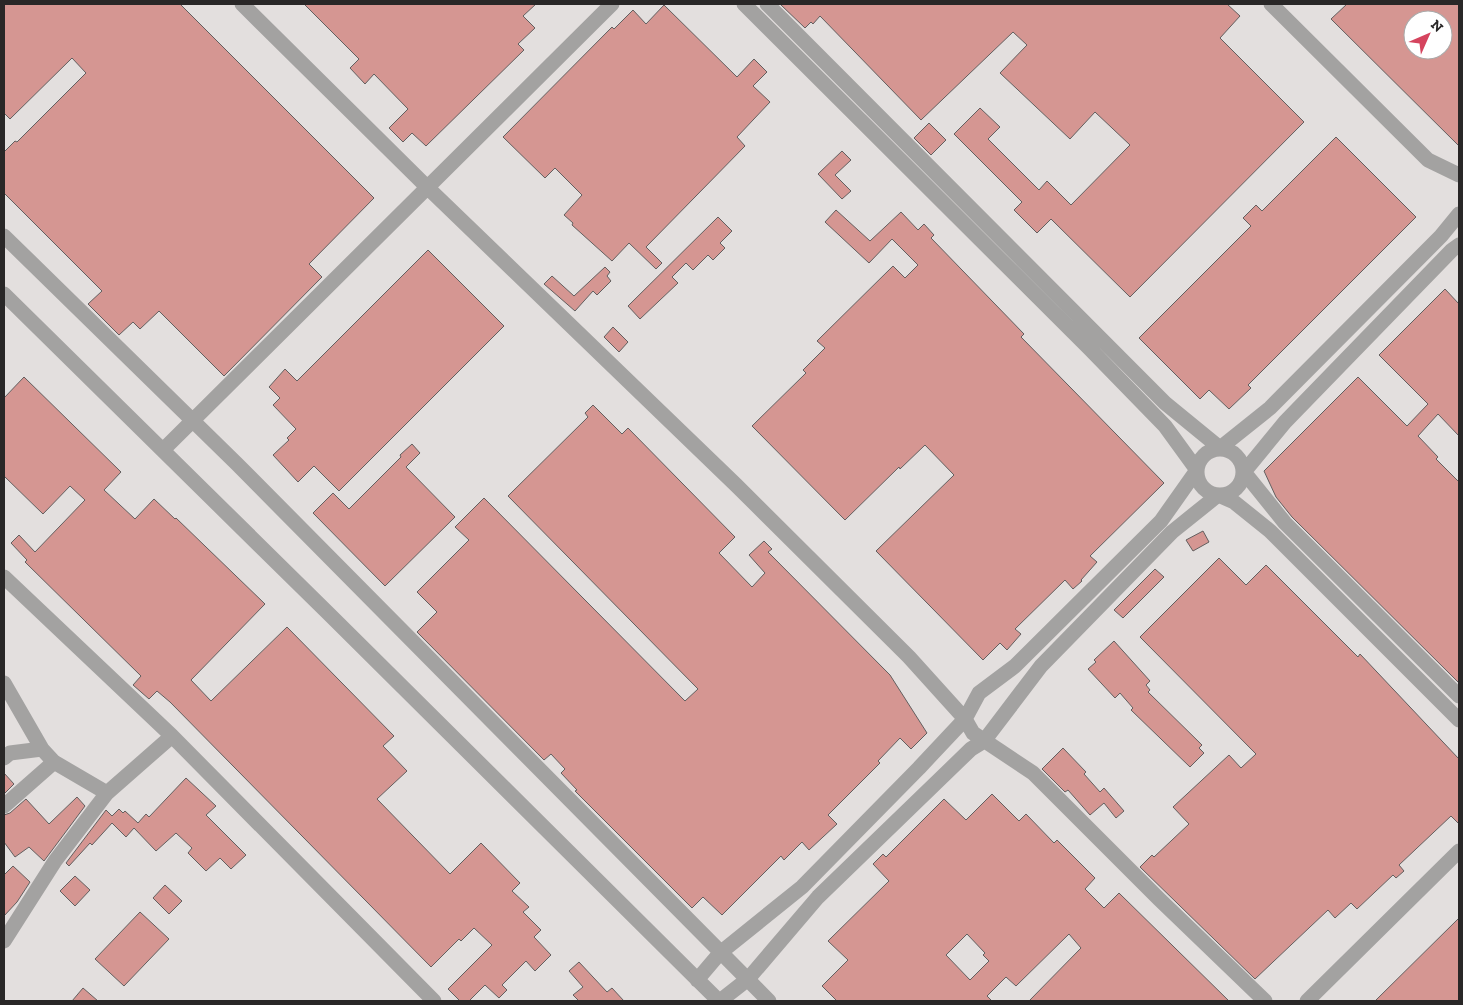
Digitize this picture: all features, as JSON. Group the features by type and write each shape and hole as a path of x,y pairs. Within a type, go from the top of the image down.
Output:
{"street":[{"path":"242,4 743,492 909,657 965,719 973,733 1033,773 1159,899 1265,1001"},
{"path":"163,450 612,4"},
{"path":"744,4 1017,275 1165,426 1197,470 1202,485 1213,494 1234,502 1270,531 1459,720"},
{"path":"767,4 1165,403 1220,448 1236,454 1241,460 1244,472 1285,523 1459,696"},
{"path":"1271,4 1428,160 1459,175"},
{"path":"804,62 815,51"},
{"path":"896,155 907,144"},
{"path":"697,980 720,953 802,887 965,719 979,694 1015,666 1161,521 1197,470 1202,457 1212,450 1220,448 1270,408 1441,236 1459,214"},
{"path":"4,236 244,471 769,1001"},
{"path":"4,294 719,1001 748,979 818,897 971,749 984,741 1041,666 1172,532 1218,495 1226,494 1239,486 1244,472 1286,422 1452,250 1459,245"},
{"path":"1017,275 1028,265"},
{"path":"4,577 172,736 434,1001"},
{"path":"4,683 42,749 54,762 107,792"},
{"path":"4,941 55,861 107,792 172,736"},
{"path":"4,758 10,753 42,749"},
{"path":"4,806 54,762"},
{"path":"1307,1001 1459,851"}],"building":[{"path":"4,4 180,4 374,198 309,264 322,277 224,376 159,311 140,329 133,322 119,335 88,304 102,291 4,193 4,152 15,141 17,142 86,73 72,58 10,119 4,113"},
{"path":"304,4 536,4 523,16 535,28 518,44 524,50 426,146 412,133 403,142 389,128 408,109 374,74 365,84 350,68 359,59"},
{"path":"780,4 1227,4 1240,16 1220,38 1304,122 1130,297 1051,219 1037,233 1014,210 1022,202 954,134 980,108 1000,127 988,139 1039,190 1047,181 1071,205 1130,145 1095,112 1070,139 1000,73 1027,45 1013,32 921,120 820,16 813,24 811,22 805,28"},
{"path":"1347,4 1459,4 1459,146 1331,19"},
{"path":"664,5 737,77 754,59 767,72 753,86 770,102 737,137 745,146 646,247 662,263 656,269 629,243 612,261 572,225 573,223 564,215 582,195 555,168 545,178 503,137 612,27 614,29 633,10 646,24"},
{"path":"929,123 946,140 931,155 914,138"},
{"path":"1336,137 1416,217 1248,385 1251,388 1229,409 1209,390 1200,399 1139,338 1251,226 1243,218 1256,205 1262,211"},
{"path":"842,151 851,160 835,175 851,191 842,199 818,174"},
{"path":"836,210 870,241 901,212 918,230 924,224 934,235 931,238 1024,334 1021,337 1164,483 1090,556 1097,562 1082,581 1073,589 1065,580 1015,629 1021,634 1007,650 1000,643 983,660 876,551 954,475 925,445 900,469 899,467 845,520 752,426 806,373 803,370 825,348 817,341 893,266 905,278 918,265 892,239 869,263 825,222"},
{"path":"718,217 732,231 720,243 725,248 713,260 708,255 693,270 686,263 672,277 678,283 640,319 628,306"},
{"path":"428,250 504,326 339,491 314,466 298,482 273,455 289,440 287,438 296,429 273,405 280,398 269,387 285,369 297,381"},
{"path":"605,267 610,272 607,276 611,281 597,295 593,291 575,311 544,284 552,276 574,296"},
{"path":"1445,289 1459,304 1459,436 1438,414 1418,436 1438,457 1436,459 1459,482 1459,683 1292,517 1276,497 1264,471 1358,377 1407,426 1428,404 1379,355"},
{"path":"613,327 628,342 619,352 604,337"},
{"path":"24,377 121,472 104,490 135,519 154,499 265,604 191,680 211,701 287,627 394,736 383,746 407,771 377,799 450,874 481,843 520,883 512,891 529,907 523,912 541,930 534,937 551,955 535,971 526,961 502,985 507,990 499,998 485,985 469,1001 460,1001 448,989 492,945 474,928 461,941 459,939 431,967 170,702 157,691 149,699 133,685 141,676 25,562 27,560 11,543 19,535 35,552 85,500 70,486 43,514 4,476 4,398"},
{"path":"593,405 622,434 628,428 735,537 719,553 752,587 765,573 749,555 764,541 772,549 768,552 890,675 927,733 911,749 900,738 878,761 880,763 828,815 837,824 809,850 802,842 784,860 781,856 722,915 703,897 692,908 575,791 577,790 561,773 565,769 551,754 544,760 417,632 437,612 417,592 469,540 455,527 484,498 685,701 698,689 508,496 588,417 585,413"},
{"path":"412,444 420,453 406,467 455,517 385,586 313,513 333,493 349,509"},
{"path":"1203,531 1209,542 1193,551 1186,540"},
{"path":"1219,558 1246,585 1266,565 1358,657 1360,654 1459,759 1459,824 1451,816 1399,865 1404,871 1396,878 1393,875 1357,909 1351,903 1335,918 1328,910 1255,979 1140,867 1152,855 1154,857 1189,824 1173,807 1229,755 1241,768 1256,754 1140,637"},
{"path":"1155,569 1164,577 1123,618 1114,610"},
{"path":"1114,641 1150,681 1146,685 1150,690 1148,692 1202,745 1199,748 1204,753 1190,767 1131,710 1133,708 1120,693 1115,698 1088,669 1096,662 1094,660"},
{"path":"1063,748 1086,772 1084,774 1100,792 1104,788 1124,811 1116,818 1104,803 1090,815 1068,790 1065,792 1042,769"},
{"path":"4,773 14,784 4,794"},
{"path":"186,778 216,806 206,815 246,855 231,869 220,858 206,871 188,853 192,848 176,833 156,851 134,828 126,837 112,823 69,866 66,863 106,810 112,816 119,809 123,813 125,811 138,823 146,814 149,817"},
{"path":"992,794 1019,821 1026,814 1054,843 1057,840 1095,878 1085,889 1104,908 1119,893 1229,1001 1029,1001 1081,948 1069,934 1016,986 1006,977 987,996 992,1001 837,1001 822,986 848,960 828,941 889,881 873,864 883,854 886,857 944,799 966,820","holes":["967,934 985,953 983,955 989,961 970,980 946,955"]},
{"path":"77,797 85,806 44,861 29,847 15,857 4,842 4,815 10,813 26,799 49,824"},
{"path":"13,866 30,882 17,902 4,916 4,875"},
{"path":"75,876 90,890 75,906 60,891"},
{"path":"165,885 182,901 169,914 153,898"},
{"path":"140,912 169,939 124,986 95,959"},
{"path":"1459,918 1459,1001 1375,1001"},
{"path":"579,962 607,992 612,988 624,1001 579,1001 573,995 583,987 569,971"},
{"path":"83,988 98,1001 72,1001"}]}
